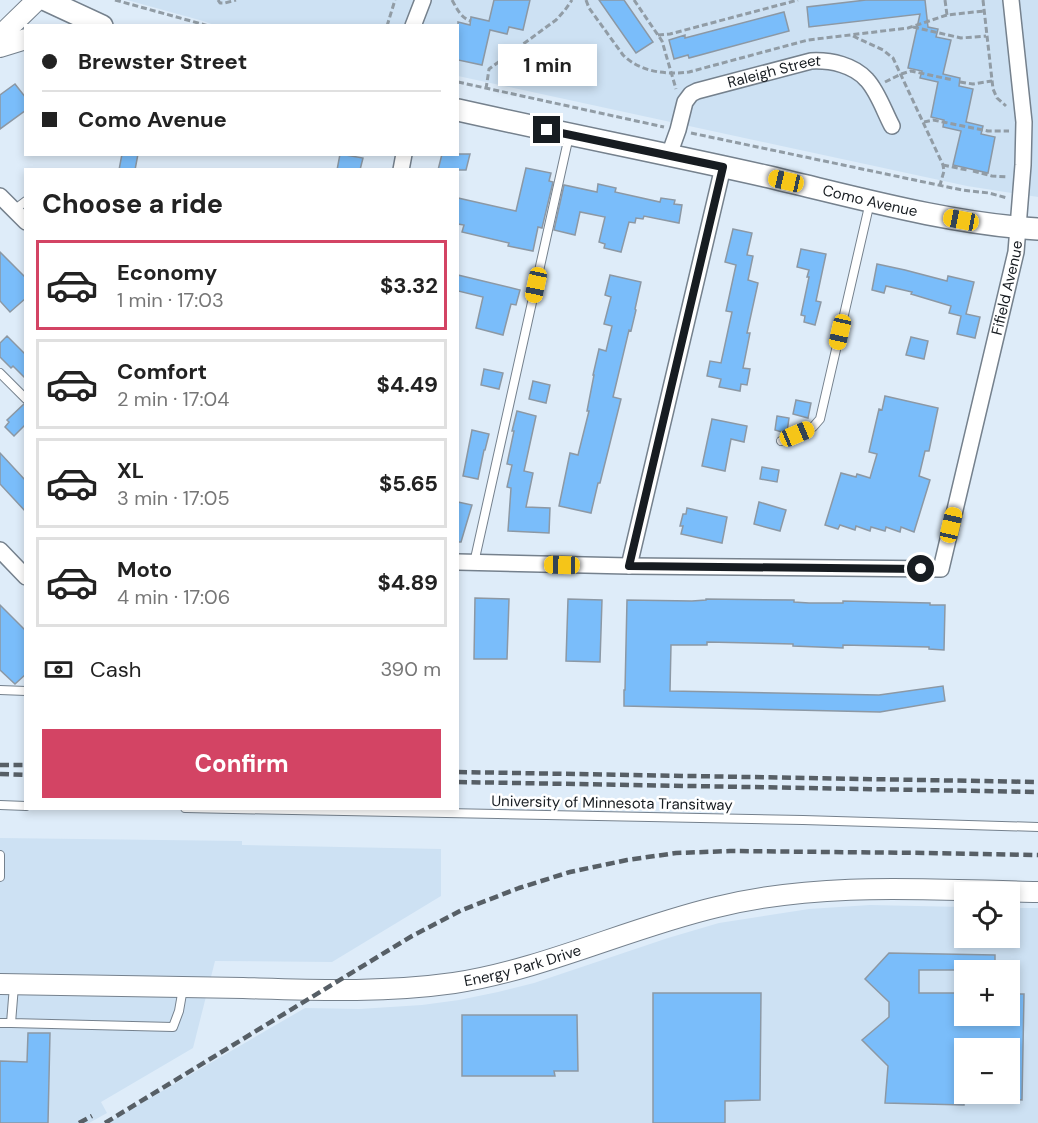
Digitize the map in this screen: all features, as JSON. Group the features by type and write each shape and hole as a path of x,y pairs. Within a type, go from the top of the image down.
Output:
{"main road":[{"path":"46,0 98,24"},
{"name":"Como Avenue","path":"459,110 961,220 1028,228"}],"street":[{"path":"0,36 37,0"},
{"path":"414,24 423,0"},
{"name":"Fifield Avenue","path":"629,566 941,569 1016,252 1028,228 1020,201 1024,122 1011,0"},
{"path":"0,47 24,40"},
{"name":"Raleigh Street","path":"669,155 685,102 691,94 803,63 827,61 844,65 860,74 873,88 892,126"},
{"path":"459,562 629,566 723,167"},
{"path":"0,196 20,205"},
{"path":"0,550 24,575"},
{"name":"Energy Park Drive","path":"7,984 354,991 427,986 516,970 650,926 720,906 793,894 867,889 1038,892"}],"lane":[{"path":"474,563 569,135"},
{"path":"780,441 813,427 820,419 870,201"},
{"path":"0,373 24,397"},
{"path":"0,690 24,691"},
{"path":"0,805 24,806"},
{"name":"University of Minnesota Transitway","path":"288,810 1038,826"},
{"path":"0,855 0,878"},
{"path":"7,984 11,1023"},
{"path":"0,1023 173,1027 179,1011 183,987"}],"path":[{"path":"115,0 202,24"},
{"path":"218,0 220,3 236,0"},
{"path":"388,24 395,0"},
{"path":"452,0 461,15 471,21"},
{"path":"486,88 489,69 556,20 572,0"},
{"path":"586,0 589,8 628,60 649,69 671,74 689,72 808,40 911,27 947,15 984,11"},
{"path":"634,0 662,40 677,92"},
{"path":"658,35 670,34 798,0"},
{"path":"945,0 947,15"},
{"path":"983,0 994,94 1008,110"},
{"path":"911,27 961,38 987,36"},
{"path":"851,35 883,50 893,58 943,165 944,171 940,185"},
{"path":"873,88 911,71 953,80"},
{"path":"960,82 973,84 992,81"},
{"path":"459,82 1020,201"},
{"path":"924,122 933,120 993,132 1009,131 1009,123"},
{"path":"943,165 967,170"},
{"path":"973,171 1008,177 1009,171"}],"shaded area":[{"path":"127,0 1038,0 1038,197 967,186 459,76 459,24 211,24"},
{"path":"0,838 242,841 242,845 441,849 441,896 332,962 215,961 193,1048 101,1102 107,1113 89,1123 0,1123"},
{"path":"870,905 954,907 954,948 1020,948 1020,908 1038,908 1038,1123 107,1123 305,1008 359,1009 422,1005 498,992 534,983 719,923 809,909"}],"building":[{"path":"494,0 530,0 523,30 509,27 507,34 490,30 482,65 459,60 458,22 470,25 471,17 489,21"},
{"path":"599,0 624,0 653,42 636,53"},
{"path":"866,0 925,0 928,27 938,29 936,37 951,40 943,74 960,78 959,86 973,89 966,122 983,126 981,134 995,137 988,173 953,165 961,131 943,127 944,120 931,117 938,82 920,78 922,71 908,68 920,14 809,27 807,7"},
{"path":"784,12 789,31 689,58 688,55 674,59 669,40 685,35 685,38"},
{"path":"15,84 24,95 24,111 0,129 0,95"},
{"path":"470,154 466,170 438,168 442,156"},
{"path":"122,156 138,156 135,168 119,168"},
{"path":"340,156 363,158 360,168 337,168"},
{"path":"526,168 551,173 549,181 553,182 542,228 538,227 533,251 462,232 464,225 459,224 459,198 516,211"},
{"path":"598,184 616,188 615,192 660,202 661,198 675,200 674,204 682,205 679,223 644,216 643,219 636,218 635,223 629,222 621,252 604,248 605,244 599,242 605,217 580,212 575,235 554,230 564,185 597,192"},
{"path":"733,229 752,233 747,255 753,256 748,280 758,283 747,333 750,333 743,368 750,369 747,385 741,384 740,391 719,387 721,379 707,376 710,361 721,363 732,312 726,311 736,265 725,262"},
{"path":"801,249 826,254 816,301 821,302 815,325 804,322 805,316 801,315 809,270 797,267"},
{"path":"0,252 24,276 24,300 10,312 0,301"},
{"path":"877,264 947,281 948,276 974,282 966,314 980,317 975,338 957,334 961,316 949,313 951,306 911,294 912,292 886,286 884,293 872,290"},
{"path":"459,275 520,290 516,305 511,304 503,335 476,328 483,297 459,291"},
{"path":"610,275 641,282 631,331 629,330 613,397 621,399 591,513 559,506 570,453 578,455 589,411 587,411 599,349 606,351 612,326 604,324 611,297 605,295"},
{"path":"7,336 24,353 24,377 0,357 0,343"},
{"path":"911,337 928,341 924,359 906,355"},
{"path":"484,369 503,373 499,389 481,385"},
{"path":"533,381 550,385 546,403 529,399"},
{"path":"885,396 938,408 929,451 925,451 919,476 930,480 914,532 901,527 900,532 886,527 885,531 871,527 870,531 856,526 855,530 840,525 838,529 825,525 841,473 870,478 877,454 869,452 879,409 882,410"},
{"path":"796,400 811,403 808,418 793,414"},
{"path":"24,404 24,426 14,436 5,427 9,422 7,420"},
{"path":"517,411 536,416 524,471 533,473 526,507 550,508 549,533 508,531 511,488 507,487 512,465 507,464"},
{"path":"777,416 789,418 787,432 775,430"},
{"path":"712,419 747,426 744,442 731,439 725,471 702,466"},
{"path":"472,430 489,434 478,479 463,476"},
{"path":"0,453 24,479 24,510 0,484"},
{"path":"762,467 779,470 777,482 760,479"},
{"path":"459,502 472,505 461,542 459,542"},
{"path":"759,502 786,510 780,531 754,524"},
{"path":"687,508 727,517 722,543 681,534 683,526 680,526"},
{"path":"475,598 509,599 507,659 474,659"},
{"path":"568,599 602,600 600,662 566,661"},
{"path":"706,599 945,605 944,650 929,649 929,647 843,645 843,648 707,642 707,645 671,645 670,691 879,695 943,686 945,701 880,712 624,706 627,600 692,601"},
{"path":"0,605 24,629 24,676 15,684 0,670"},
{"path":"889,953 995,955 995,960 954,960 954,970 919,970 919,993 954,993 954,1026 1020,1026 1020,994 1024,994 1022,1100 1020,1100 1020,1038 954,1038 954,1104 964,1105 885,1103 888,1066 862,1040 889,1017 889,1002 865,979"},
{"path":"653,993 761,993 760,1100 725,1101 725,1123 653,1123"},
{"path":"462,1015 577,1015 578,1071 554,1071 555,1076 462,1076"},
{"path":"28,1033 50,1033 48,1123 0,1123 0,1061 27,1062"}],"railway":[{"path":"0,765 24,765"},
{"path":"459,772 1038,782"},
{"path":"0,774 24,775"},
{"path":"459,782 1038,792"},
{"path":"105,1123 412,936 462,910 519,888 570,872 676,853 730,851 1038,855"},
{"path":"79,1123 92,1116"}],"route":[{"path":"547,130 723,167 629,566 921,569"}]}
